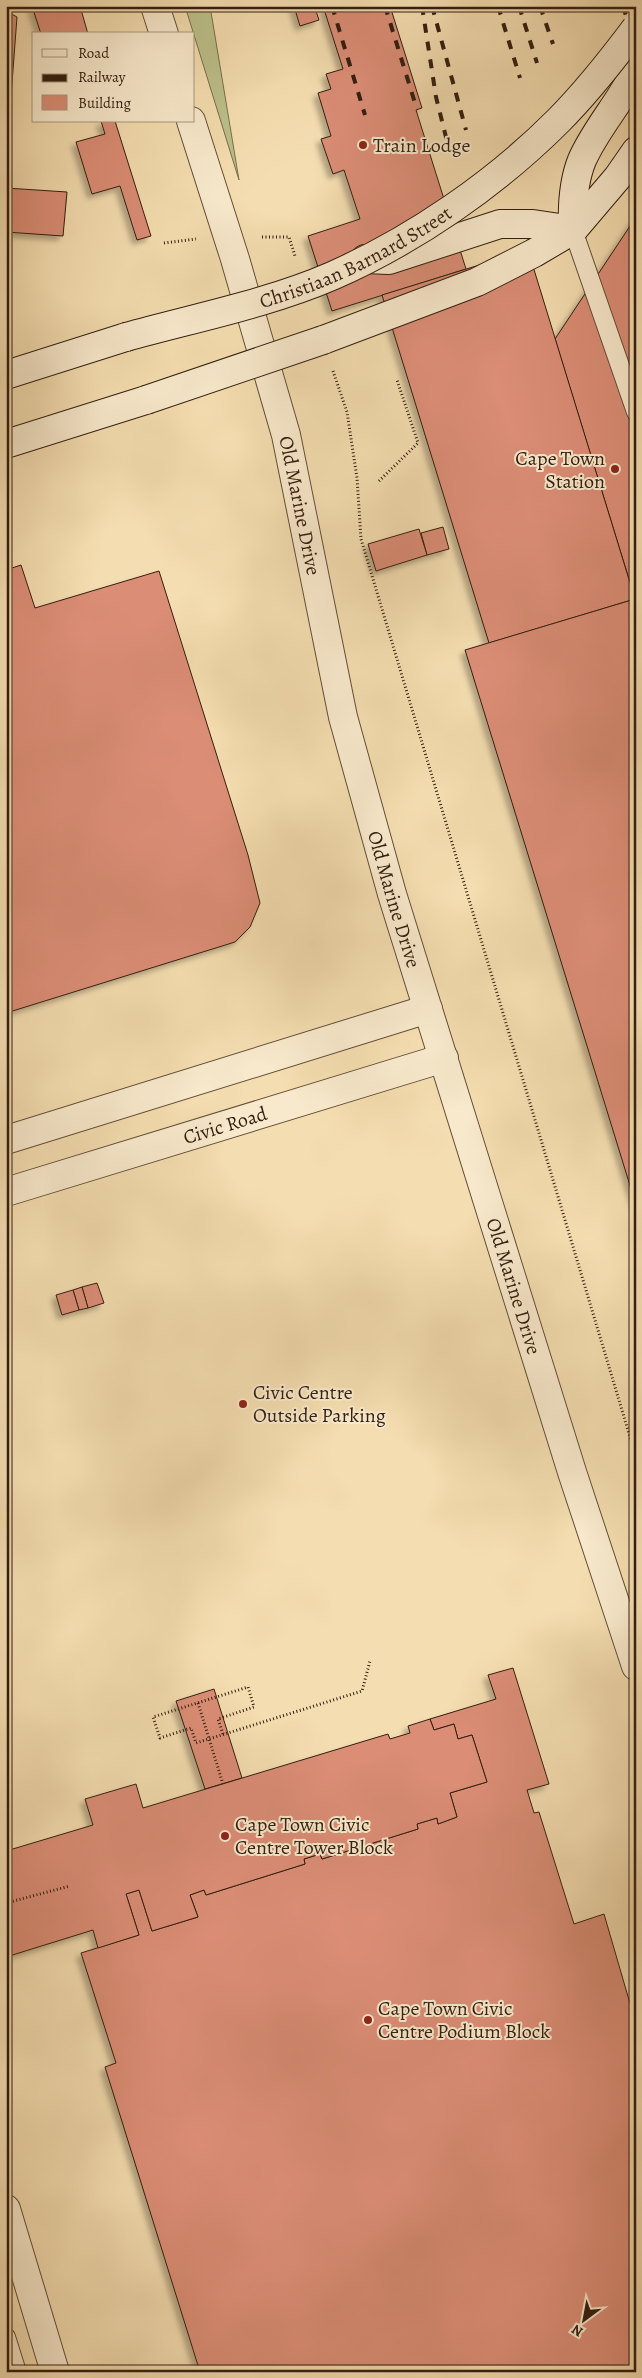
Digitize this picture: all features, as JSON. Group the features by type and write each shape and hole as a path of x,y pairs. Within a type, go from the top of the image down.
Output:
{"street":[{"path":"155,6 163,32"},
{"name":"Christiaan Barnard Street","path":"6,375 126,337 253,302 333,276 428,225 511,162 558,121 586,90 636,28"},
{"path":"573,230 574,190 581,161 629,85 636,70"},
{"name":"Old Marine Drive","path":"192,122 286,435 343,717 392,894 572,1472 636,1666"},
{"path":"6,444 146,400 323,340 477,282 534,253 573,230 618,177 636,151"},
{"path":"365,259 389,260 500,224 532,224 573,230"},
{"path":"6,1140 428,1010"},
{"name":"Civic Road","path":"6,1192 444,1058"},
{"path":"6,2209 55,2372"}],"lane":[{"path":"573,230 636,412"},
{"path":"6,2337 17,2372"}],"path":[{"path":"164,243 228,236 289,237 297,261"},
{"path":"331,365 347,412 356,478 361,540 636,1457"},
{"path":"379,481 418,443 397,380"},
{"path":"223,1734 218,1719 254,1707 248,1687 154,1717 160,1738 191,1728 196,1743 362,1691 370,1661"},
{"path":"198,1703 223,1784"},
{"path":"6,1904 70,1886"}],"green space":[{"path":"185,6 210,6 239,180 195,38 195,32 193,32"}],"building":[{"path":"32,6 80,6 87,32 40,32"},
{"path":"294,6 321,6 315,8 319,20 300,26"},
{"path":"323,6 390,6 422,108 416,110 466,269 332,311 308,236 360,219 344,170 333,174 321,139 331,136 318,93 331,89 326,74 343,69"},
{"path":"6,11 17,17 6,162"},
{"path":"101,122 115,122 151,236 137,240 120,186 92,194 76,142 105,134"},
{"path":"6,188 67,192 63,236 6,232"},
{"name":"Cape Town Station","path":"636,217 636,602 555,339"},
{"path":"528,250 635,599 489,643 382,295"},
{"path":"443,527 449,549 427,555 421,533"},
{"path":"419,529 427,555 376,571 368,544"},
{"path":"21,565 35,608 159,571 248,855 260,903 250,927 235,942 6,1013 6,570"},
{"path":"635,599 636,602 636,1205 465,650"},
{"path":"97,1283 104,1303 88,1308 82,1287"},
{"path":"82,1287 88,1308 79,1310 73,1290"},
{"path":"73,1290 79,1310 62,1315 56,1295"},
{"name":"Cape Town Civic Centre Podium Block","path":"513,1668 549,1784 527,1790 534,1813 539,1812 574,1924 604,1914 636,2024 636,2372 200,2372 105,2067 116,2063 81,1953 139,1935 126,1894 139,1890 152,1931 198,1917 190,1895 204,1890 206,1895 305,1864 304,1859 320,1854 322,1859 418,1829 417,1824 437,1818 438,1824 457,1817 450,1793 487,1782 472,1735 458,1739 454,1724 434,1730 430,1719 496,1699 488,1675"},
{"path":"214,1689 242,1778 205,1789 176,1701"},
{"name":"Cape Town Civic Centre Tower Block","path":"430,1719 434,1730 454,1724 458,1739 472,1735 487,1782 450,1793 457,1817 438,1824 437,1818 417,1824 418,1829 322,1859 320,1854 304,1859 305,1864 206,1895 204,1890 190,1895 198,1917 152,1931 139,1890 126,1894 139,1935 98,1948 93,1930 6,1957 6,1851 93,1825 85,1799 136,1784 143,1808 388,1734 390,1739 410,1733 408,1726"}],"railway":[{"path":"332,6 365,115"},
{"path":"385,6 415,103"},
{"path":"422,6 436,97 448,145"},
{"path":"432,6 466,130"},
{"path":"498,6 520,78"},
{"path":"519,6 537,63"},
{"path":"540,6 553,44"},
{"path":"623,6 636,48"}],"place":[{"name":"Train Lodge","path":"363,145"},
{"name":"Cape Town Station","path":"615,469"},
{"name":"Civic Centre Outside Parking","path":"243,1404"},
{"name":"Cape Town Civic Centre Tower Block","path":"225,1836"},
{"name":"Cape Town Civic Centre Podium Block","path":"368,2020"}]}
